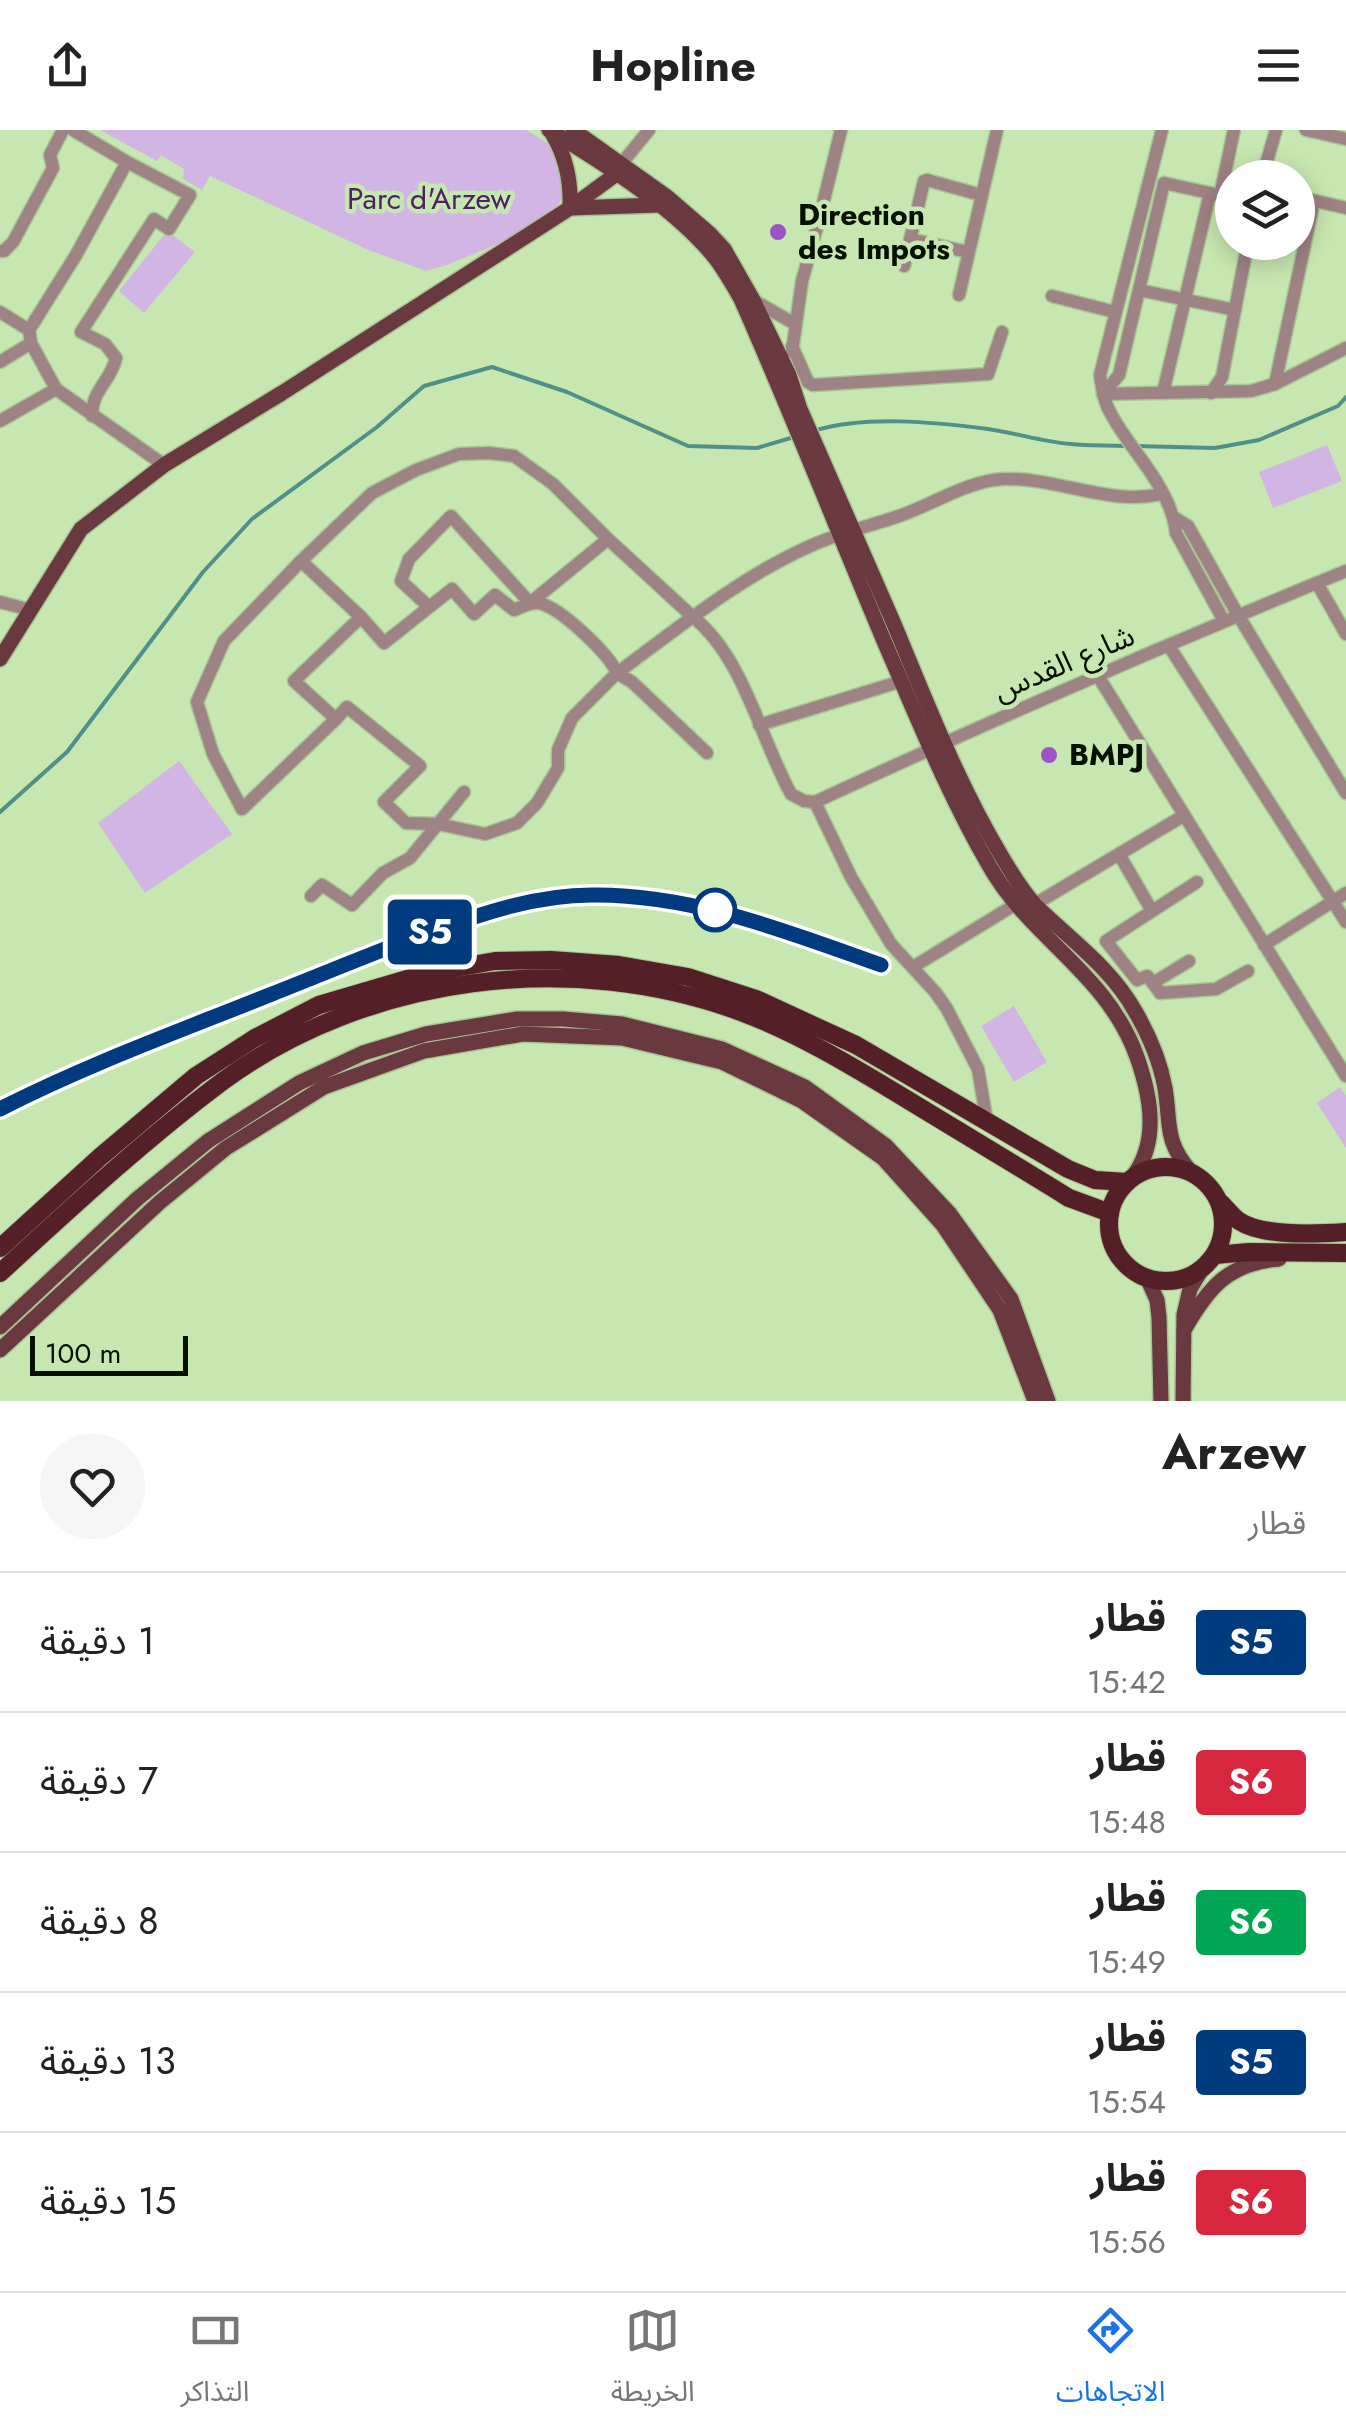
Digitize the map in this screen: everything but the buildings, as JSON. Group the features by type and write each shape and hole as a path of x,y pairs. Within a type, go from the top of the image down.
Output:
{"highway":[{"path":"0,1248 196,1076 255,1038 319,1005 428,973 495,961 619,965 688,977 756,999 856,1045 1068,1169 1095,1180 1129,1180"},
{"path":"0,1273 138,1150 225,1080 284,1044 342,1016 418,993 490,980 567,978 633,986 686,995 742,1012 810,1042 1070,1198 1110,1213"},
{"path":"1346,1232 1256,1229 1238,1220 1191,1172 1160,1167 1129,1180 1113,1201 1109,1229 1112,1245 1132,1271 1166,1282 1185,1279 1208,1262 1249,1252 1346,1254"},
{"path":"1208,1262 1222,1238 1224,1219 1219,1201"}],"main road":[{"path":"550,130 619,168 699,239 741,298 794,410 990,868 1016,904 1086,974 1110,1004 1136,1053 1150,1110 1149,1145 1142,1166 1129,1180"},
{"path":"550,130 561,148 570,208"},
{"path":"573,130 710,234 724,250 789,375 794,410"},
{"path":"0,659 82,529 164,465 570,208 619,168"},
{"path":"570,208 659,206"},
{"path":"846,533 902,682 1002,856 1035,904 1122,988 1143,1026 1159,1062 1176,1154 1191,1172"},
{"path":"1068,956 1078,942"},
{"path":"0,1327 137,1199 208,1141 299,1082 363,1054 426,1034 517,1019 563,1019 622,1024 722,1048 805,1088 885,1144 950,1214 1011,1299 1048,1401"},
{"path":"0,1350 186,1180 226,1148 324,1088 424,1051 473,1042 523,1034 622,1038 722,1062 802,1101 883,1158 943,1224 1000,1310 1035,1401"},
{"path":"1184,1330 1204,1296 1240,1267 1258,1261 1346,1254"},
{"path":"1183,1401 1184,1316 1190,1289 1208,1262"},
{"path":"1147,1278 1157,1300 1162,1401"}],"street":[{"path":"0,251 13,242 53,168 50,154 63,130"},
{"path":"73,130 190,194 169,229 154,219 80,332 105,344 116,358 92,401 92,416"},
{"path":"619,168 650,130"},
{"path":"789,375 802,281 841,130"},
{"path":"959,295 997,130"},
{"path":"1162,130 1100,375 1103,394 1110,414 1146,464 1175,518 1176,534 1346,793"},
{"path":"1228,160 1234,130"},
{"path":"1267,160 1276,130"},
{"path":"1306,130 1346,139"},
{"path":"0,362 30,337 127,162"},
{"path":"904,266 924,181 980,195"},
{"path":"1103,394 1119,375 1164,183 1215,195"},
{"path":"1315,200 1346,208"},
{"path":"1163,393 1185,300 1215,213"},
{"path":"910,240 968,252"},
{"path":"1212,393 1222,377 1245,260"},
{"path":"1275,384 1301,260"},
{"path":"1139,290 1235,310"},
{"path":"1052,296 1115,312"},
{"path":"753,300 795,324"},
{"path":"0,312 30,337 56,389 164,465"},
{"path":"792,346 810,384 930,378 990,372 1002,332"},
{"path":"1103,394 1251,391 1275,384 1346,348"},
{"path":"0,422 56,389"},
{"path":"987,1122 978,1069 947,1008 892,944 810,801 791,794 734,668 703,625 693,617 608,539 553,484 514,456 488,452 459,454 372,492 224,642 197,702 213,754 242,809 347,707 420,766 384,802 406,823 438,824 485,834 517,823 537,802 558,768 558,750 572,718 617,673 693,617 760,572 810,546 982,482 1002,479 1117,496 1162,494"},
{"path":"429,607 401,582 409,558 451,516 530,603 544,604 578,629 612,662 617,673 632,682 706,753"},
{"path":"301,561 362,617 384,643 452,589 474,614 495,595 514,610 530,603 608,539"},
{"name":"شارع القدس","path":"810,801 1346,571"},
{"path":"1316,584 1346,634"},
{"path":"0,602 31,610"},
{"path":"336,719 294,681 362,617"},
{"path":"1169,646 1346,922"},
{"path":"1098,676 1346,1076"},
{"path":"759,726 902,682"},
{"path":"311,896 322,885 352,905 383,873 410,858 464,792"},
{"path":"1035,904 1183,816"},
{"path":"1119,854 1152,911"},
{"path":"1197,882 1106,941 1136,980 1146,976 1160,993 1216,988 1248,971"},
{"path":"1264,944 1346,893"},
{"path":"913,966 1016,904"},
{"path":"1153,983 1189,960"}],"green space":[{"name":"Parc d'Arzew","path":"100,130 526,130 549,144 561,164 565,190 558,206 505,241 426,271 366,249 210,176 202,190 183,179 184,169 161,155 157,161"},
{"path":"167,231 195,252 144,313 119,291"},
{"path":"1327,445 1342,481 1273,508 1259,472"},
{"path":"179,761 232,834 145,893 98,823"},
{"path":"1014,1006 1047,1062 1014,1082 981,1026"},
{"path":"1340,1087 1346,1096 1346,1148 1317,1103"}],"waterway":[{"path":"0,812 67,752 203,572 252,519 377,427 424,386 492,367 567,392 688,446 757,448 794,437"},
{"path":"1135,446 1215,448 1259,440 1338,406 1346,397"},
{"path":"813,431 877,421 923,422 1061,443 1125,446"}],"railway":[{"path":"0,1109 100,1063 393,946 534,901 575,895 669,901 776,928 881,965"}],"train":[{"name":"S5","path":"0,1109 106,1060 377,951 477,915 538,900 592,894 647,897 692,905 790,932 881,965"}],"place":[{"name":"Direction des Impots","path":"778,232"},
{"name":"BMPJ","path":"1049,755"}]}
